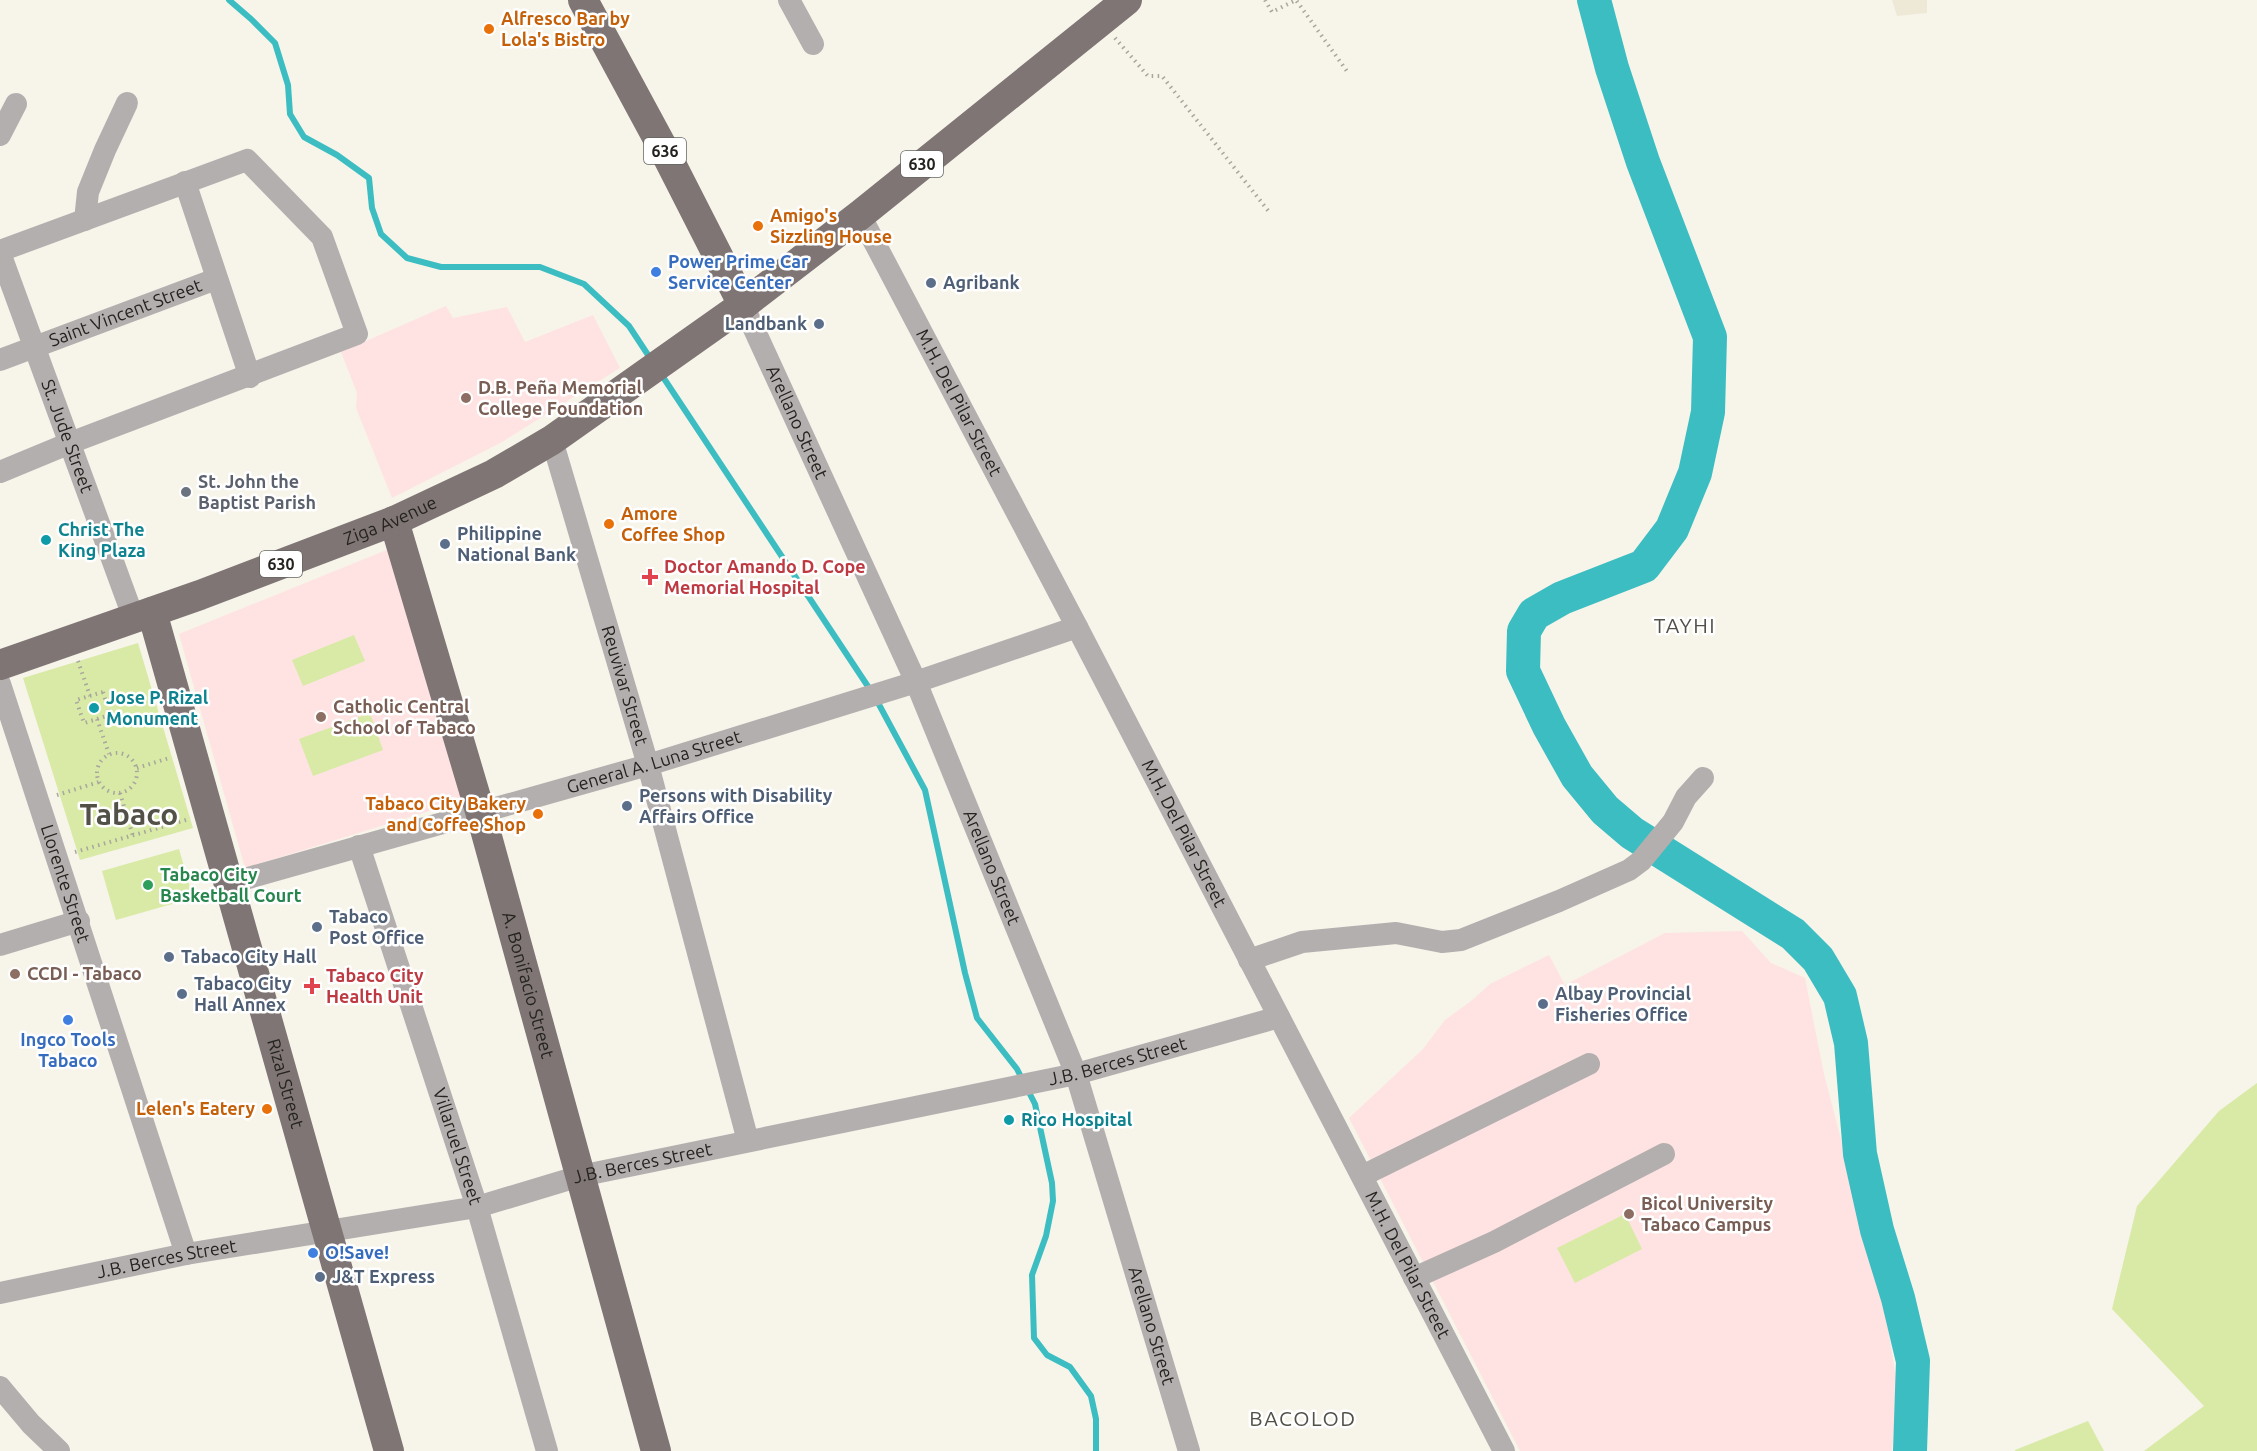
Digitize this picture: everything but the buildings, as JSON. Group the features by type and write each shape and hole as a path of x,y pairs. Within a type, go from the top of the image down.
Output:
{"main road":[{"name":"636","path":"583,0 664,150 743,305"},
{"name":"630","path":"743,305 860,215 1127,0"},
{"name":"Ziga Avenue","path":"0,665 143,616 394,521 494,474 552,440 743,305"},
{"name":"A. Bonifacio Street","path":"394,521 480,811 656,1451"},
{"name":"Rizal Street","path":"143,616 190,752 389,1451"}],"street":[{"path":"789,0 813,44"},
{"path":"85,220 88,192 127,103"},
{"path":"0,135 16,104"},
{"path":"0,252 247,160 322,237 357,334 70,443 0,472"},
{"path":"185,182 250,376"},
{"name":"M.H. Del Pilar Street","path":"860,215 1077,627 1504,1451"},
{"name":"St. Jude Street","path":"0,252 70,443 143,616"},
{"name":"Saint Vincent Street","path":"0,360 35,345 129,314 216,279"},
{"name":"Arellano Street","path":"743,305 916,682 1076,1074 1189,1451"},
{"name":"Reuvivar Street","path":"552,440 648,765 748,1141"},
{"name":"General A. Luna Street","path":"227,884 648,765 916,682 1077,627"},
{"name":"Llorente Street","path":"0,684 186,1254"},
{"path":"1249,960 1302,942 1396,933 1442,942 1461,940 1559,901 1629,870 1641,861 1673,822 1686,797 1703,778"},
{"name":"Villaruel Street","path":"359,846 477,1207 547,1451"},
{"path":"0,945 78,921"},
{"name":"J.B. Berces Street","path":"0,1293 186,1254 477,1207 580,1176 1076,1074 1280,1017"},
{"path":"1362,1176 1589,1065"},
{"path":"1414,1278 1494,1242 1664,1154"},
{"path":"0,1387 31,1424 59,1451"}],"path":[{"path":"1264,0 1272,12 1296,0 1349,74"},
{"path":"1100,21 1148,76 1162,76 1270,213"},
{"path":"72,640 90,696"},
{"path":"103,692 110,715 84,723 76,700 90,696 103,692"},
{"path":"97,719 109,754"},
{"path":"137,768 190,752"},
{"path":"109,754 123,754 134,762 137,768 137,775 131,787 120,793 110,792 99,782 97,769 103,758 109,754"},
{"path":"39,800 99,782"},
{"path":"120,793 133,836"},
{"path":"58,857 207,814"}],"shaded area":[{"path":"1892,0 1927,0 1927,13 1897,16"},
{"name":"D.B. Peña Memorial College Foundation","path":"446,306 453,318 507,307 525,342 593,315 620,368 502,442 392,498 356,408 357,393 341,352"},
{"name":"Catholic Central School of Tabaco","path":"389,549 465,800 245,868 179,634"},
{"name":"Bicol University Tabaco Campus","path":"1742,931 1771,963 1805,978 1824,1074 1885,1310 1898,1390 1892,1451 1520,1451 1349,1118 1423,1049 1445,1020 1490,984 1549,955 1565,985 1665,933"}],"green space":[{"path":"354,635 365,661 303,686 292,660"},
{"path":"138,643 193,828 80,860 23,678"},
{"path":"370,713 383,750 313,776 299,739"},
{"name":"Tabaco City Basketball Court","path":"179,849 193,898 116,920 102,871"},
{"path":"2257,1083 2257,1451 2144,1451 2204,1406 2112,1309 2137,1206 2219,1111"},
{"path":"1625,1214 1642,1249 1575,1283 1557,1248"},
{"path":"2088,1421 2104,1451 2015,1451 2015,1450"}],"waterway":[{"path":"229,0 275,43 288,85 290,114 304,137 337,155 369,178 372,208 381,234 407,258 441,267 540,267 584,284 629,326 652,361"},
{"path":"1594,0 1612,68 1643,162 1710,337 1708,412 1695,473 1672,529 1644,566 1562,598 1534,614 1524,631 1523,671 1549,726 1577,776 1605,810 1632,833 1793,934 1818,959 1840,996 1851,1043 1860,1154 1877,1230 1898,1298 1913,1361 1910,1451"},
{"path":"661,374 871,691"},
{"path":"876,699 925,790 977,1018 1017,1069 1035,1104 1052,1183 1053,1201 1046,1236 1032,1275 1034,1338 1047,1355 1070,1367 1091,1396 1096,1419 1096,1451"}],"place":[{"name":"Alfresco Bar by Lola's Bistro","path":"489,29"},
{"name":"Amigo's Sizzling House","path":"758,226"},
{"name":"Power Prime Car Service Center","path":"656,272"},
{"name":"Agribank","path":"931,283"},
{"name":"Landbank","path":"819,324"},
{"name":"D.B. Peña Memorial College Foundation","path":"466,398"},
{"name":"St. John the Baptist Parish","path":"186,492"},
{"name":"Amore Coffee Shop","path":"609,524"},
{"name":"Christ The King Plaza","path":"46,540"},
{"name":"Philippine National Bank","path":"445,544"},
{"name":"Doctor Amando D. Cope Memorial Hospital","path":"650,577"},
{"name":"Jose P. Rizal Monument","path":"94,708"},
{"name":"Catholic Central School of Tabaco","path":"321,717"},
{"name":"Persons with Disability Affairs Office","path":"627,806"},
{"name":"Tabaco City Bakery and Coffee Shop","path":"538,814"},
{"name":"Tabaco City Basketball Court","path":"148,885"},
{"name":"Tabaco Post Office","path":"317,927"},
{"name":"Tabaco City Hall","path":"169,957"},
{"name":"CCDI - Tabaco","path":"15,974"},
{"name":"Tabaco City Health Unit","path":"312,986"},
{"name":"Tabaco City Hall Annex","path":"182,994"},
{"name":"Albay Provincial Fisheries Office","path":"1543,1004"},
{"name":"Ingco Tools Tabaco","path":"68,1020"},
{"name":"Lelen's Eatery","path":"267,1109"},
{"name":"Rico Hospital","path":"1009,1120"},
{"name":"Bicol University Tabaco Campus","path":"1629,1214"},
{"name":"O!Save!","path":"313,1253"},
{"name":"J&T Express","path":"320,1277"}],"district":[{"name":"TAYHI","path":"1685,626"},
{"name":"Tabaco","path":"129,815"},
{"name":"BACOLOD","path":"1303,1419"}]}
